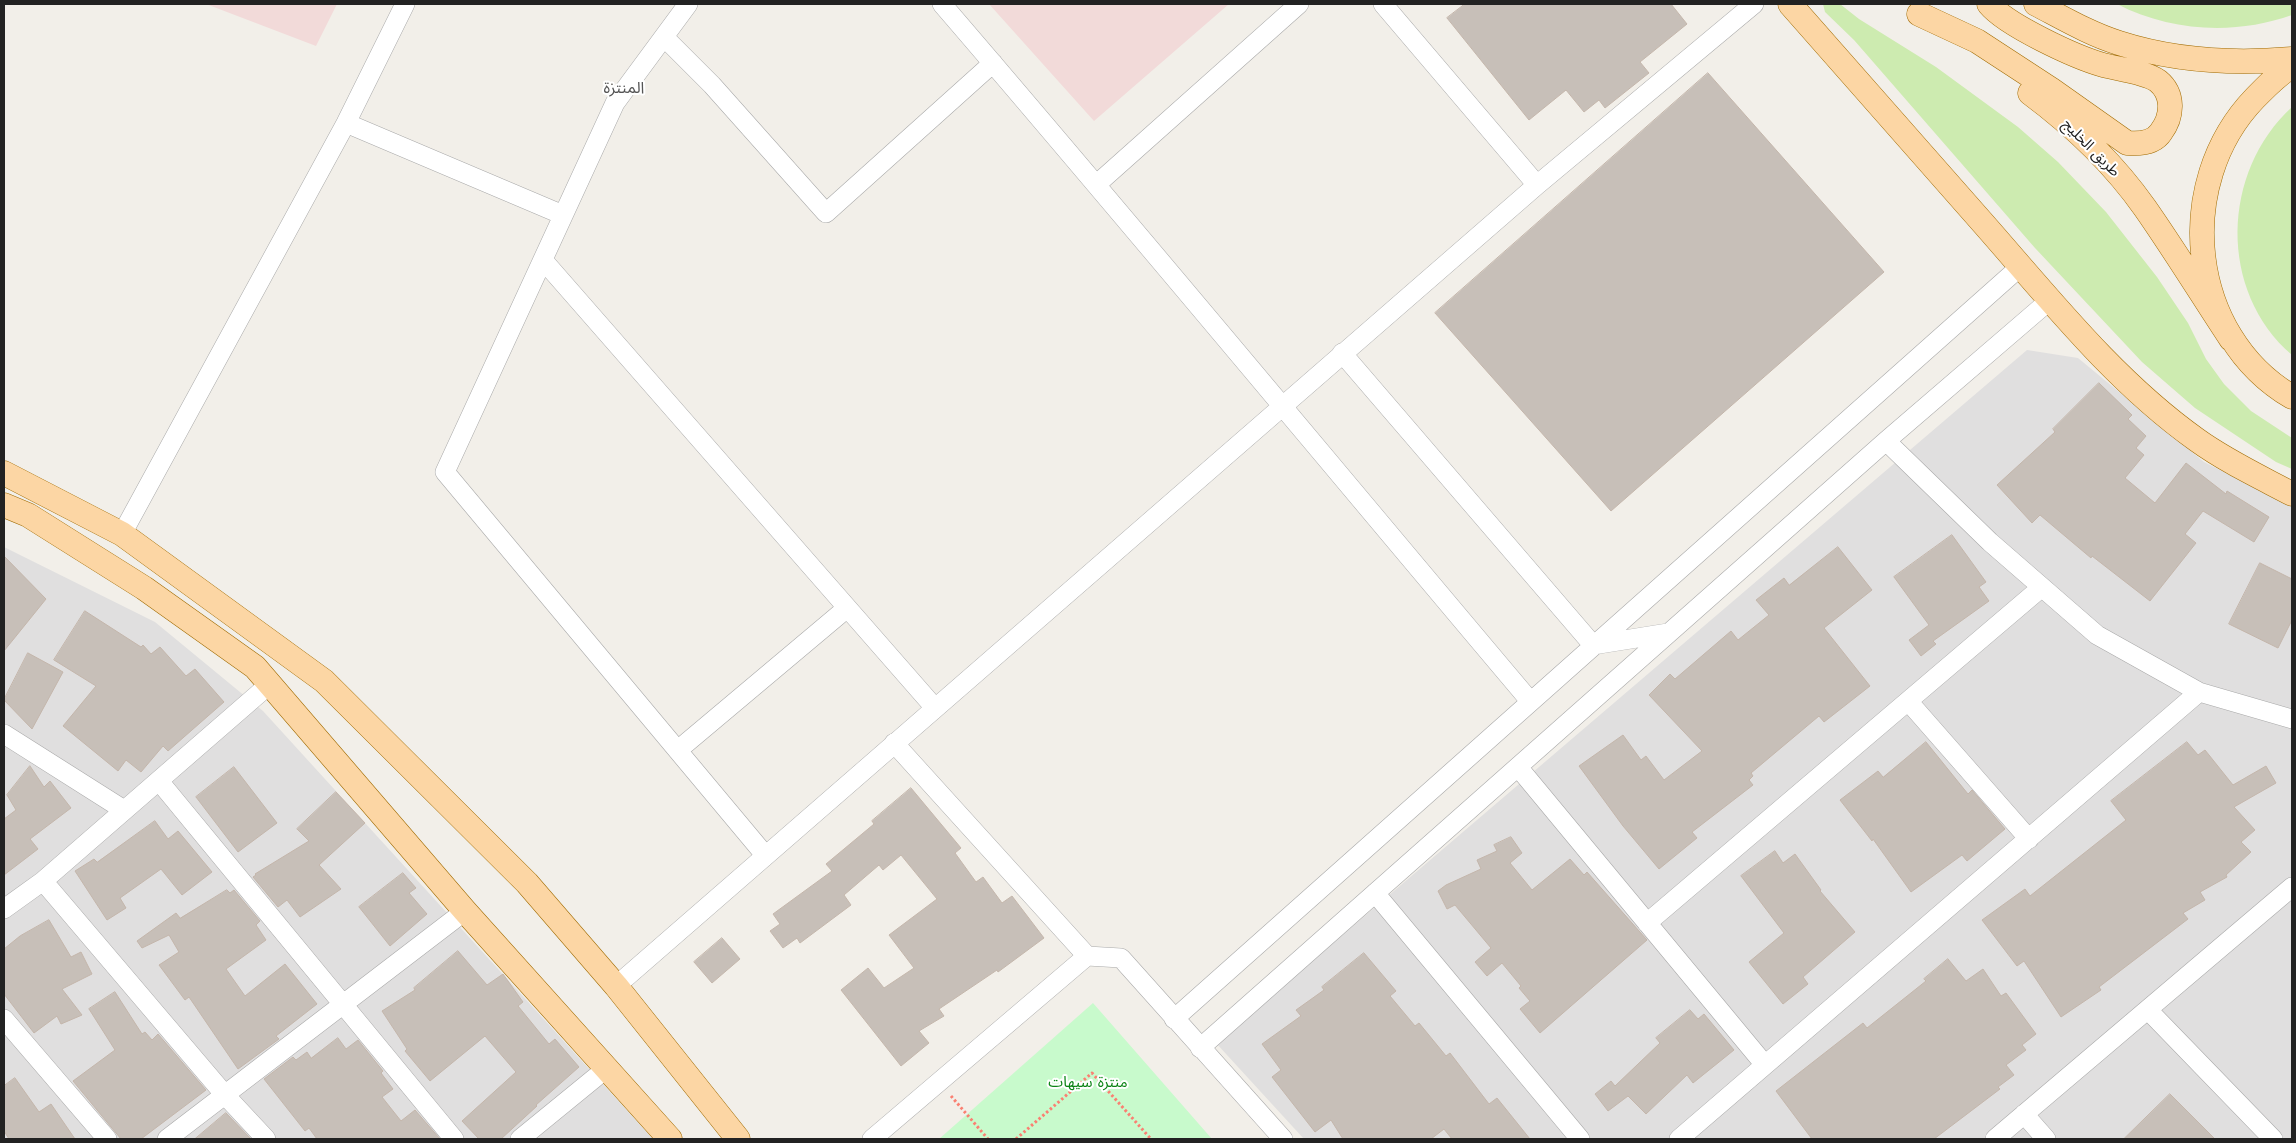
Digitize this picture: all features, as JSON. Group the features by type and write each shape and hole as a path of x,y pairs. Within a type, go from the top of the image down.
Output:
{"main road":[{"path":"1790,4 2050,300 2107,361 2152,405 2197,440 2292,494"},
{"path":"1911,9 1977,41 2052,90 2127,143 2140,144 2160,134 2169,119 2170,104 2165,88 2156,80 2100,64 2046,40 1997,13 1989,4"},
{"path":"2036,4 2117,43 2160,54 2200,60 2292,60"},
{"name":"طريق الخليج","path":"1911,9 2005,73 2049,107 2093,148 2121,178 2145,208 2231,339"},
{"path":"2292,66 2279,74 2238,116 2211,168 2200,226 2207,285 2231,339 2272,386 2292,397"},
{"path":"4,474 122,534 324,681 527,883 616,986 738,1139"},
{"path":"4,505 28,515 144,588 255,667 272,684 465,911 670,1139"}],"street":[{"path":"122,534 346,123 405,4"},
{"path":"688,4 615,103 445,472 765,855"},
{"path":"942,4 1097,184 1530,701"},
{"path":"1097,184 1299,4"},
{"path":"1383,4 1537,185"},
{"path":"616,986 1342,353 1537,185 1754,4"},
{"path":"664,37 712,85 826,212 993,63"},
{"path":"346,123 563,215"},
{"path":"543,260 935,708"},
{"path":"1174,1019 2020,266"},
{"path":"1200,1048 1886,441 2050,300"},
{"path":"1342,353 1593,645"},
{"path":"1886,441 1990,542 2097,635 2199,692 2292,719"},
{"path":"1647,923 2042,587"},
{"path":"678,750 848,608"},
{"path":"1593,645 1669,633"},
{"path":"4,909 43,881 272,684"},
{"path":"1679,1139 2199,692"},
{"path":"1908,701 2029,838"},
{"path":"4,734 124,810"},
{"path":"894,743 1087,956"},
{"path":"1518,767 1765,1065"},
{"path":"159,780 454,1139"},
{"path":"43,881 225,1095 266,1139"},
{"path":"1995,1139 2292,887"},
{"path":"1375,893 1580,1139"},
{"path":"167,1139 465,911"},
{"path":"872,1139 1087,956 1121,958 1283,1139"},
{"path":"2148,1010 2272,1139"},
{"path":"4,1019 107,1139"},
{"path":"520,1139 607,1068"},
{"path":"2024,1114 2046,1139"}],"path":[{"path":"1016,1139 1092,1072 1151,1139"},
{"path":"939,1082 988,1139"}],"shaded area":[{"path":"206,4 337,4 316,46"},
{"path":"989,4 1229,4 1094,121"},
{"path":"2027,350 2078,358 2204,462 2292,506 2292,1139 1304,1139 1216,1043"},
{"path":"4,547 155,622 263,711 653,1139 4,1139"}],"green space":[{"path":"1823,4 1840,4 1859,19 1936,67 2018,127 2058,162 2106,212 2157,277 2188,323 2206,359 2224,384 2251,411 2292,438 2292,469 2276,462 2195,408 2142,362 2035,248 1854,40 1825,12"},
{"path":"2117,4 2292,4 2292,15 2249,26 2204,28 2159,20"},
{"path":"2292,107 2292,355 2268,329 2251,298 2241,266 2238,231 2241,197 2252,164 2269,134"},
{"name":"منتزة سيهات","path":"1093,1003 1212,1139 939,1139"}],"building":[{"path":"1465,4 1671,4 1687,24 1640,62 1649,73 1605,108 1599,100 1584,112 1566,90 1529,120 1447,18"},
{"path":"1708,73 1884,272 1611,511 1435,313"},
{"path":"2099,383 2132,415 2128,419 2146,436 2136,448 2144,455 2125,478 2155,503 2186,463 2226,494 2227,491 2269,517 2254,542 2203,511 2185,534 2196,543 2150,601 2092,556 2091,558 2040,515 2032,523 1997,485 2055,432 2053,429"},
{"path":"1952,535 1986,582 1979,587 1989,601 1933,641 1936,644 1921,656 1909,640 1929,625 1894,577"},
{"path":"1838,547 1872,590 1824,628 1870,686 1824,722 1819,716 1751,773 1753,776 1749,780 1753,785 1692,832 1697,838 1659,869 1623,826 1579,766 1623,735 1641,760 1646,756 1664,780 1702,751 1649,695 1670,674 1675,679 1731,631 1738,640 1769,615 1756,600 1784,578 1789,585"},
{"path":"4,556 46,599 4,651"},
{"path":"2260,563 2292,579 2292,620 2278,648 2229,624"},
{"path":"85,611 141,647 143,645 151,654 160,647 186,676 195,669 224,702 168,751 163,746 141,772 126,760 118,771 63,726 96,686 54,660"},
{"path":"28,653 63,672 32,729 4,700"},
{"path":"1926,742 1968,794 1972,790 2005,829 1967,861 1962,855 1911,892 1873,839 1872,841 1840,800 1878,771 1883,777"},
{"path":"2187,742 2198,755 2205,750 2233,785 2266,766 2276,783 2234,807 2255,830 2241,842 2251,852 2226,875 2227,877 2200,892 2205,900 2183,913 2188,919 2099,987 2101,990 2061,1017 2024,961 2017,966 1982,920 2025,889 2030,896 2126,820 2111,801"},
{"path":"30,766 44,787 50,781 71,808 30,839 38,849 4,875 4,819 16,810 7,795"},
{"path":"234,767 277,823 238,852 196,797"},
{"path":"911,788 961,848 955,853 976,882 983,877 1002,903 1012,896 1044,938 998,972 997,970 939,1009 944,1016 919,1031 929,1043 901,1066 841,990 868,968 884,988 914,968 889,935 937,899 901,855 883,870 879,865 844,895 851,905 800,943 797,938 783,948 770,931 780,924 773,914 832,871 826,864 874,824 872,821"},
{"path":"336,792 365,823 319,865 341,889 300,917 287,900 278,907 253,877 309,841 297,829"},
{"path":"155,821 168,839 178,831 212,872 182,895 161,869 120,898 126,908 107,920 75,871 94,859 97,862"},
{"path":"1511,837 1522,853 1510,863 1532,890 1570,859 1584,875 1587,872 1647,940 1540,1033 1520,1009 1530,1001 1519,988 1521,986 1502,963 1487,976 1475,962 1491,948 1455,905 1447,909 1438,891 1446,885 1481,869 1477,860 1497,851 1494,845"},
{"path":"1775,851 1783,863 1795,854 1820,891 1855,932 1803,977 1808,984 1783,1004 1749,962 1784,933 1741,876"},
{"path":"403,873 416,888 409,893 427,914 390,946 359,907"},
{"path":"227,890 230,893 234,890 260,921 256,925 266,940 226,969 245,996 285,964 317,1004 276,1036 279,1039 238,1069 189,997 185,1000 159,965 179,952 169,935 142,948 137,941 176,913 180,918"},
{"path":"49,920 71,957 81,952 92,974 62,989 82,1015 61,1024 57,1016 34,1033 4,994 4,949 20,936"},
{"path":"722,938 740,959 712,983 694,962"},
{"path":"458,951 487,985 503,974 523,1002 518,1006 549,1044 555,1039 579,1067 501,1139 479,1139 462,1121 516,1072 485,1036 430,1081 405,1051 407,1049 382,1011 415,990 414,988"},
{"path":"1364,953 1396,991 1390,996 1415,1026 1419,1023 1446,1056 1450,1053 1489,1104 1497,1098 1530,1139 1452,1139 1444,1129 1431,1139 1343,1139 1331,1120 1315,1132 1272,1077 1281,1070 1262,1044 1301,1016 1296,1010 1324,990 1322,987"},
{"path":"1948,959 1966,981 1983,969 2001,996 2006,993 2036,1034 2022,1045 2026,1050 2006,1065 2014,1075 1998,1087 2000,1089 1934,1139 1812,1139 1776,1091 1863,1023 1867,1028 1926,981 1924,979"},
{"path":"115,992 142,1034 145,1032 152,1040 158,1034 206,1090 141,1139 121,1139 73,1081 115,1050 89,1009"},
{"path":"1690,1010 1698,1019 1704,1014 1734,1050 1693,1083 1687,1075 1646,1114 1628,1096 1608,1111 1595,1094 1611,1081 1615,1086 1660,1043 1656,1038"},
{"path":"338,1038 346,1049 358,1040 383,1071 381,1073 393,1089 382,1097 401,1121 415,1110 440,1139 317,1139 309,1128 305,1131 264,1079 293,1057 296,1060 307,1052 311,1058"},
{"path":"15,1078 39,1112 51,1104 75,1139 9,1139 4,1131 4,1086"},
{"path":"2170,1094 2215,1139 2124,1139"},
{"path":"226,1113 251,1139 195,1139"}],"district":[{"name":"المنتزة","path":"624,88"}]}
